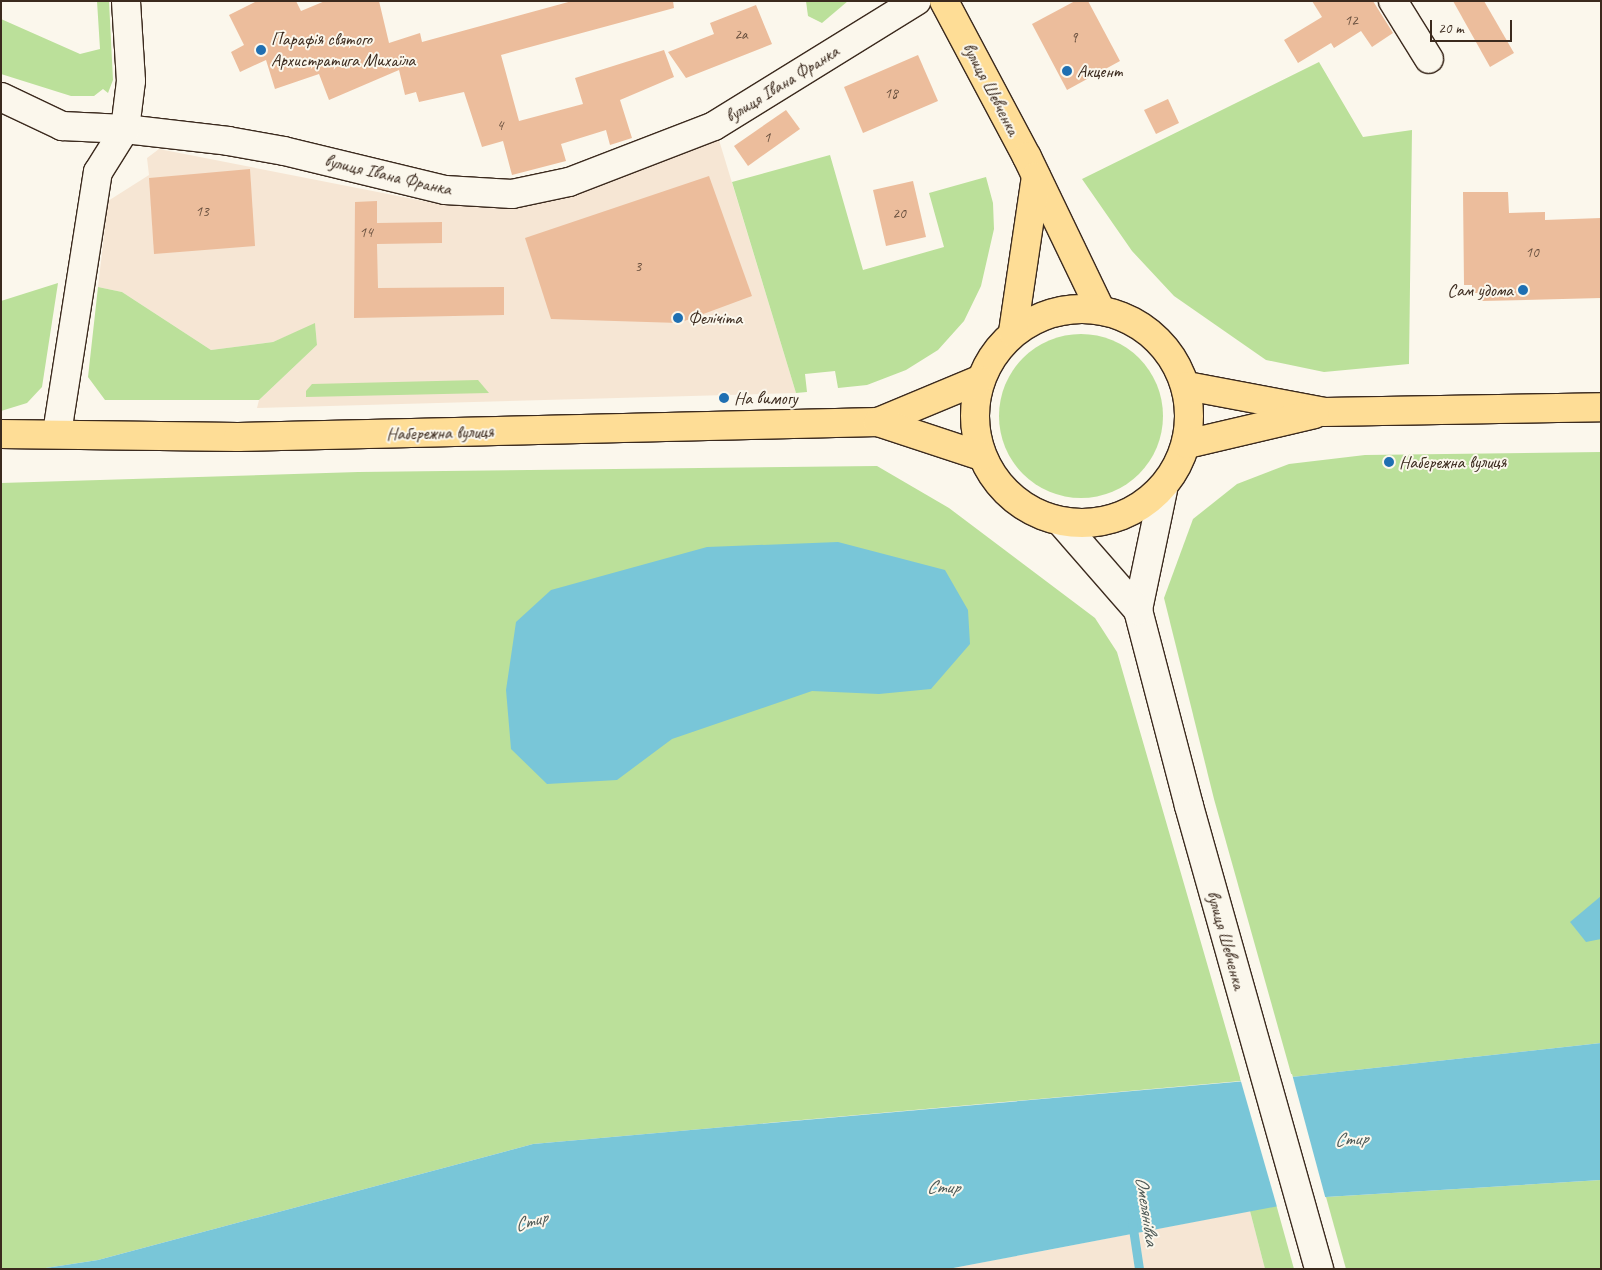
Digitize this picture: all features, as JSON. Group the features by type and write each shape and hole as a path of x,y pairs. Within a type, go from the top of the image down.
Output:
{"main road":[{"name":"вулиця Шевченка","path":"944,1 1036,177 1100,309"},
{"path":"1013,332 1054,311 1100,309 1154,335 1187,386 1188,444 1163,490 1116,520 1062,523 1013,500 981,456 973,418 979,380 1013,332 1036,177"},
{"name":"Набережна вулиця","path":"878,422 979,380"},
{"path":"1187,386 1324,412 1601,407"},
{"path":"1188,444 1324,412"},
{"name":"Набережна вулиця","path":"1,434 248,437 878,422 981,456"}],"street":[{"path":"57,434 98,172 125,129 131,80 126,1"},
{"name":"вулиця Івана Франка","path":"1,97 62,126 125,129 284,150 445,190 512,194 569,182 714,126 916,1"},
{"path":"1393,1 1429,59"},
{"name":"вулиця Шевченка","path":"1163,490 1138,610 1189,806 1319,1269"},
{"name":"вулиця Шевченка","path":"1062,523 1138,610"}],"shaded area":[{"path":"719,140 796,393 257,408 259,400 317,345 315,324 273,342 211,350 122,292 98,287 108,201 149,175 147,158 159,149 444,205 514,206 573,193"},
{"path":"1250,1211 1265,1269 948,1269"}],"green space":[{"path":"97,1 109,1 113,80 108,93 103,89 94,96 71,96 1,74 1,19 80,54 100,49"},
{"path":"806,1 848,1 822,23 808,16"},
{"path":"1319,62 1363,137 1412,130 1409,364 1324,372 1266,360 1174,296 1132,251 1082,179"},
{"path":"830,155 863,270 944,247 929,193 986,177 993,203 994,229 981,286 964,321 938,350 906,370 867,385 838,388 835,371 805,374 807,392 796,393 732,182"},
{"path":"58,283 42,387 27,403 1,411 1,301"},
{"path":"98,287 122,292 211,350 273,342 315,323 317,345 259,400 105,400 88,377"},
{"path":"1081,334 1112,340 1139,358 1157,385 1163,416 1157,447 1139,474 1112,492 1081,498 1050,492 1023,474 1005,447 999,416 1005,385 1023,358 1050,340"},
{"path":"478,380 489,393 306,397 306,391 312,384"},
{"path":"1601,452 1601,1043 1292,1077 1214,799 1164,598 1193,519 1237,484 1289,464 1365,455"},
{"path":"877,466 949,508 1095,618 1117,652 1241,1081 533,1144 98,1260 39,1269 1,1269 1,483 358,472"},
{"path":"1601,1180 1601,1268 1593,1269 1346,1269 1326,1197"},
{"path":"1276,1204 1294,1269 1265,1269 1250,1211"}],"water":[{"path":"838,542 945,570 968,610 970,644 931,689 879,694 812,691 672,739 617,780 547,784 511,749 506,690 516,622 551,590 707,547"},
{"path":"1601,896 1601,939 1586,942 1570,922"},
{"name":"Стир","path":"1601,1043 1601,1180 1326,1197 948,1269 39,1269 98,1260 533,1144 1292,1077"}],"pier":[{"path":"1292,1074 1326,1200 1277,1207 1240,1078"}],"building":[{"path":"257,1 296,1 301,11 325,1 379,1 389,43 420,33 422,42 572,1 673,1 674,8 501,55 519,121 583,104 575,78 664,50 674,77 620,100 632,138 610,145 606,130 561,144 566,161 512,175 503,141 482,147 464,92 419,102 416,92 405,95 399,70 329,100 319,74 275,89 266,60 240,72 231,52 244,45 229,15"},
{"path":"1075,1 1088,1 1120,61 1067,90 1032,24"},
{"path":"1312,1 1373,1 1393,33 1372,47 1361,31 1334,48 1331,43 1298,63 1284,40 1322,17"},
{"path":"1453,1 1484,1 1514,53 1490,67"},
{"path":"756,5 772,44 686,78 668,52 714,34 710,23"},
{"path":"918,55 938,101 863,133 844,87"},
{"path":"1168,99 1179,123 1156,134 1144,110"},
{"path":"786,110 800,129 748,166 734,146"},
{"path":"250,169 255,246 154,254 149,178"},
{"path":"709,176 752,296 679,323 551,319 525,238"},
{"path":"913,181 926,237 886,246 873,190"},
{"path":"1463,192 1508,192 1509,213 1545,212 1545,220 1601,218 1601,298 1481,301 1481,293 1472,293 1472,285 1464,285"},
{"path":"377,201 377,223 442,222 442,243 377,244 378,288 504,287 504,315 354,318 355,202"}],"waterway":[{"name":"Омелянівка","path":"1132,1222 1139,1269"}],"place":[{"name":"Парафія святого Архистратига Михаїла","path":"261,50"},
{"name":"Акцент","path":"1067,71"},
{"name":"Сам удома","path":"1523,290"},
{"name":"Фелічіта","path":"678,318"},
{"name":"На вимогу","path":"724,398"},
{"name":"Набережна вулиця","path":"1389,462"}]}
